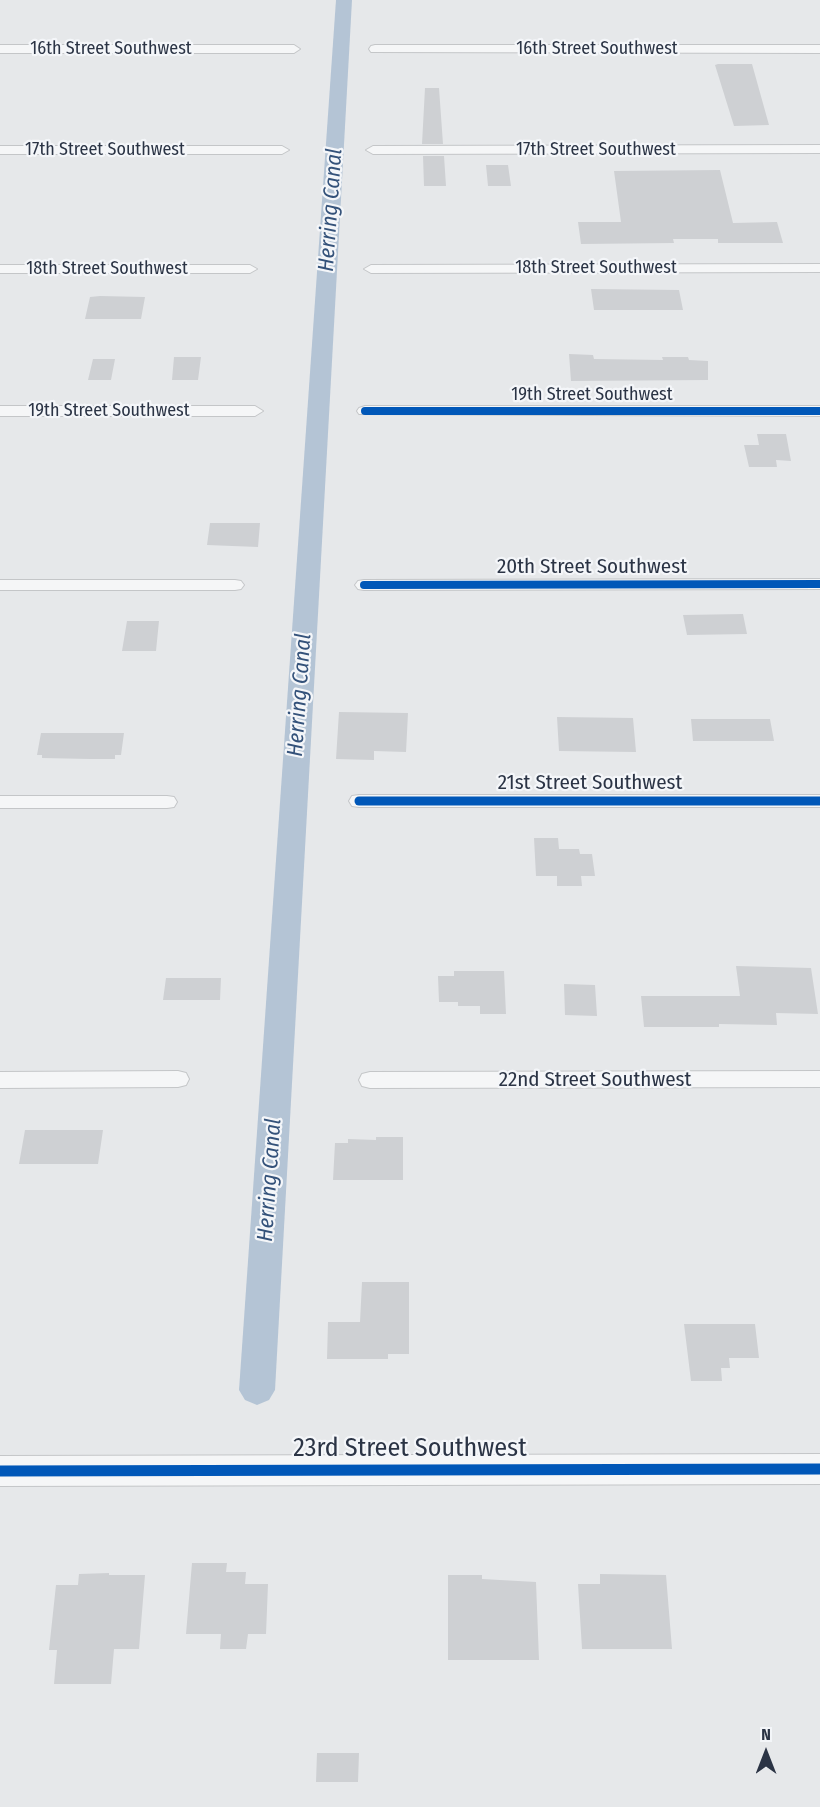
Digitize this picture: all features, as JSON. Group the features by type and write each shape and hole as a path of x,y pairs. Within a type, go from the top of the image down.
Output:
{"street":[{"name":"16th Street Southwest","path":"0,50 294,49"},
{"name":"16th Street Southwest","path":"375,49 820,49"},
{"name":"17th Street Southwest","path":"373,150 820,149"},
{"name":"17th Street Southwest","path":"0,150 282,150"},
{"name":"18th Street Southwest","path":"371,269 820,268"},
{"name":"18th Street Southwest","path":"0,269 250,269"},
{"name":"19th Street Southwest","path":"0,411 255,411"},
{"name":"19th Street Southwest","path":"365,411 820,411"},
{"name":"20th Street Southwest","path":"364,585 820,584"},
{"path":"0,585 235,585"},
{"name":"21st Street Southwest","path":"359,801 820,801"},
{"path":"0,802 167,802"},
{"path":"0,1080 178,1079"},
{"name":"22nd Street Southwest","path":"370,1080 820,1079"},
{"name":"23rd Street Southwest","path":"0,1471 820,1469"}],"building":[{"path":"752,64 769,125 734,126 715,65"},
{"path":"425,88 439,88 443,144 422,144"},
{"path":"423,156 444,156 446,186 424,186"},
{"path":"486,165 508,165 511,186 488,186"},
{"path":"720,170 733,223 777,222 783,243 718,243 718,239 673,239 674,243 581,244 578,222 621,222 614,171"},
{"path":"591,289 679,290 683,310 594,310"},
{"path":"90,297 145,297 141,319 85,319"},
{"path":"569,354 593,355 594,359 663,360 662,357 688,357 689,360 708,361 708,380 571,381"},
{"path":"174,357 201,357 198,380 172,380"},
{"path":"93,359 115,359 111,380 88,380"},
{"path":"757,434 786,434 791,461 776,460 777,467 749,467 744,445 759,445"},
{"path":"210,523 260,523 258,547 207,545"},
{"path":"743,614 747,634 687,635 683,615"},
{"path":"127,621 159,621 156,651 122,651"},
{"path":"339,712 408,713 406,752 374,751 374,760 336,759"},
{"path":"557,717 633,718 636,752 559,751"},
{"path":"691,719 770,719 774,741 693,741"},
{"path":"41,733 124,733 121,755 115,755 115,759 90,759 42,758 42,755 37,755"},
{"path":"534,838 558,838 559,849 579,849 580,854 592,854 595,876 581,876 582,886 557,886 557,876 536,876"},
{"path":"736,966 811,968 818,1014 776,1013 777,1025 719,1024 719,1027 644,1027 641,996 740,996"},
{"path":"454,971 504,971 506,1014 480,1014 480,1006 458,1006 458,1002 439,1002 438,976 454,976"},
{"path":"166,978 221,978 220,1000 163,1000"},
{"path":"564,984 595,985 597,1016 565,1015"},
{"path":"25,1130 103,1130 98,1164 19,1164"},
{"path":"376,1137 403,1137 403,1180 333,1180 335,1143 348,1143 348,1139 376,1140"},
{"path":"362,1282 409,1282 409,1354 388,1354 388,1359 327,1359 328,1322 360,1322"},
{"path":"684,1324 755,1324 759,1358 729,1358 730,1368 721,1368 722,1381 691,1381"},
{"path":"192,1563 227,1563 226,1572 246,1572 245,1584 268,1584 266,1634 248,1634 246,1649 220,1649 221,1634 186,1634"},
{"path":"109,1573 109,1575 145,1575 139,1649 114,1649 111,1684 54,1684 57,1650 49,1650 56,1585 78,1585 79,1574"},
{"path":"600,1574 666,1575 672,1649 582,1649 578,1584 600,1584"},
{"path":"448,1575 482,1575 482,1579 536,1582 539,1660 448,1660"},
{"path":"317,1753 359,1753 358,1782 316,1782"}],"waterway":[{"name":"Herring Canal","path":"257,1390 344,0"}],"cycle path":[{"path":"365,411 820,411"},
{"path":"364,585 820,584"},
{"path":"359,801 820,801"},
{"path":"0,1471 820,1469"}]}
